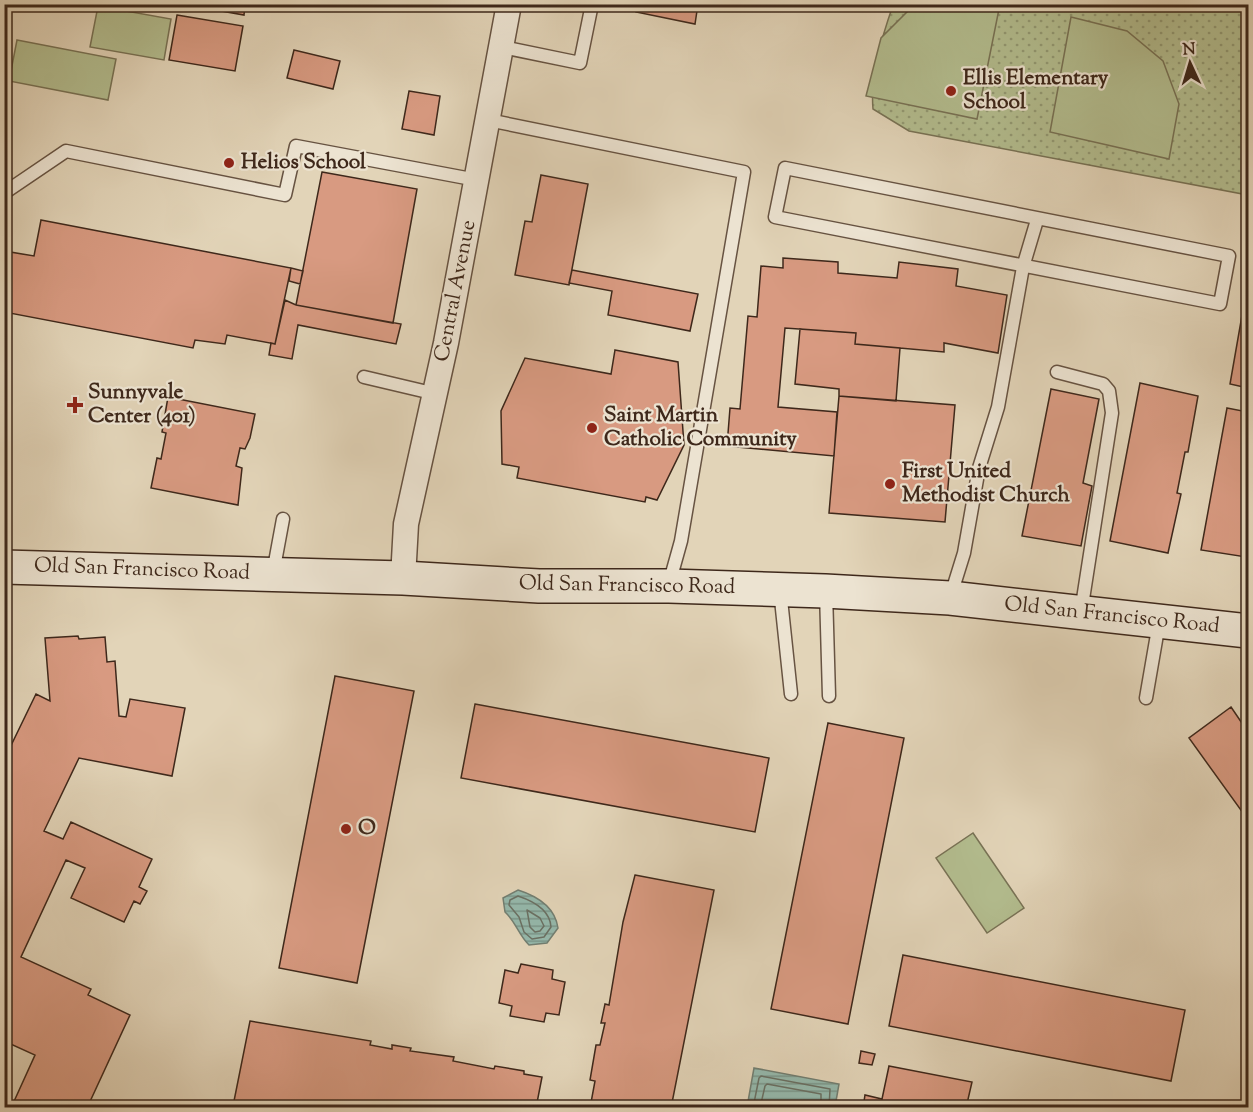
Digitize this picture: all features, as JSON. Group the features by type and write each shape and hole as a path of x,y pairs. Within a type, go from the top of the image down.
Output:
{"main road":[{"name":"Old San Francisco Road","path":"4,567 403,578 539,586 669,586 825,591 950,598 1160,621 1248,627"}],"street":[{"name":"Central Avenue","path":"403,578 406,524 436,394 509,4"}],"lane":[{"path":"501,47 580,63 592,4"},
{"path":"488,120 744,172 681,541 669,586"},
{"path":"4,193 66,151 285,195 296,146 477,180"},
{"path":"785,168 1037,220 1229,256 1220,304 775,217 785,168"},
{"path":"950,598 964,553 979,468 998,407 1023,267 1037,220"},
{"path":"1057,372 1103,384 1109,391 1112,413 1081,613"},
{"path":"364,377 436,394"},
{"path":"273,574 283,519"},
{"path":"780,589 787,634 791,693"},
{"path":"825,591 829,696"},
{"path":"1146,698 1160,621"}],"green space":[{"path":"893,5 1248,5 1248,195 909,131 873,109 875,70"},
{"path":"917,5 981,5 999,9 977,119 866,96 881,38 912,7"},
{"path":"98,6 171,19 164,60 90,47"},
{"path":"1071,17 1127,31 1163,61 1179,104 1169,159 1050,132"},
{"path":"17,40 116,59 108,100 9,81"},
{"path":"973,833 1024,908 987,933 936,858"}],"water":[{"path":"518,890 544,903 553,914 558,928 547,943 529,945 505,912 503,898"},
{"path":"754,1068 839,1084 835,1107 747,1107"}],"building":[{"path":"182,4 245,4 244,15"},
{"path":"638,4 698,4 695,24 636,12"},
{"path":"177,15 243,26 235,71 169,60"},
{"path":"294,50 340,61 333,89 287,78"},
{"path":"409,91 440,96 434,135 402,129"},
{"path":"322,172 417,189 393,323 296,305"},
{"path":"541,175 588,184 569,285 515,275 525,221 532,222"},
{"path":"41,220 291,268 275,344 227,335 225,344 195,340 193,348 4,312 4,251 34,256"},
{"path":"783,258 838,262 838,273 897,278 899,262 958,269 956,286 1007,295 998,353 944,343 944,352 855,344 856,333 785,328 778,407 837,412 834,456 727,446 730,408 740,409 748,316 757,317 761,266 783,268"},
{"path":"291,268 303,271 300,284 289,281"},
{"path":"572,270 698,294 690,331 608,315 612,291 569,283"},
{"path":"1248,281 1248,388 1230,384"},
{"path":"285,300 296,305 401,324 396,344 298,325 292,359 269,355 271,343 275,344"},
{"path":"800,329 856,333 855,344 900,348 896,401 839,396 839,389 795,384"},
{"name":"Saint Martin Catholic Community","path":"615,350 678,362 684,445 657,500 646,497 645,502 517,478 519,467 502,464 501,411 525,358 611,374"},
{"path":"1140,383 1198,396 1188,452 1185,452 1177,493 1181,494 1168,553 1110,541"},
{"path":"1051,389 1099,399 1083,483 1092,486 1081,546 1022,536"},
{"name":"First United Methodist Church","path":"839,396 955,405 945,522 829,513"},
{"path":"168,397 255,414 250,438 245,449 240,448 236,466 242,468 238,505 151,488 157,458 161,459 166,433 162,432"},
{"path":"1227,408 1248,412 1246,557 1201,550"},
{"path":"78,636 79,639 105,637 107,662 115,661 119,716 126,717 130,699 185,708 172,776 79,758 44,831 63,839 71,822 152,859 139,887 147,891 140,904 134,901 124,922 71,898 85,868 66,860 21,957 91,989 88,995 130,1015 87,1108 11,1108 35,1055 4,1041 4,760 36,694 50,701 45,638"},
{"name":"O","path":"335,676 414,691 357,983 279,968"},
{"path":"475,704 769,758 755,832 461,778"},
{"path":"1231,707 1248,732 1248,809 1243,813 1189,738"},
{"path":"828,723 904,738 848,1024 771,1009"},
{"path":"635,875 714,890 671,1108 590,1108 595,1081 590,1080 596,1045 600,1045 605,1023 601,1023 605,1004 609,1005 623,922"},
{"path":"903,955 1185,1010 1171,1081 889,1026"},
{"path":"521,964 553,970 552,979 565,982 559,1015 546,1013 544,1022 510,1016 512,1006 499,1003 505,970 518,973"},
{"path":"250,1021 371,1041 370,1045 392,1049 392,1045 411,1048 410,1051 454,1057 453,1061 494,1069 495,1066 524,1071 524,1074 542,1077 536,1108 270,1108 234,1101"},
{"path":"861,1051 875,1054 872,1065 859,1063"},
{"path":"889,1066 972,1082 966,1108 863,1108 865,1095 882,1099"}],"place":[{"name":"Ellis Elementary School","path":"951,91"},
{"name":"Helios School","path":"229,163"},
{"name":"Sunnyvale Center (401)","path":"75,405"},
{"name":"Saint Martin Catholic Community","path":"592,428"},
{"name":"First United Methodist Church","path":"890,484"},
{"name":"O","path":"346,829"}]}
